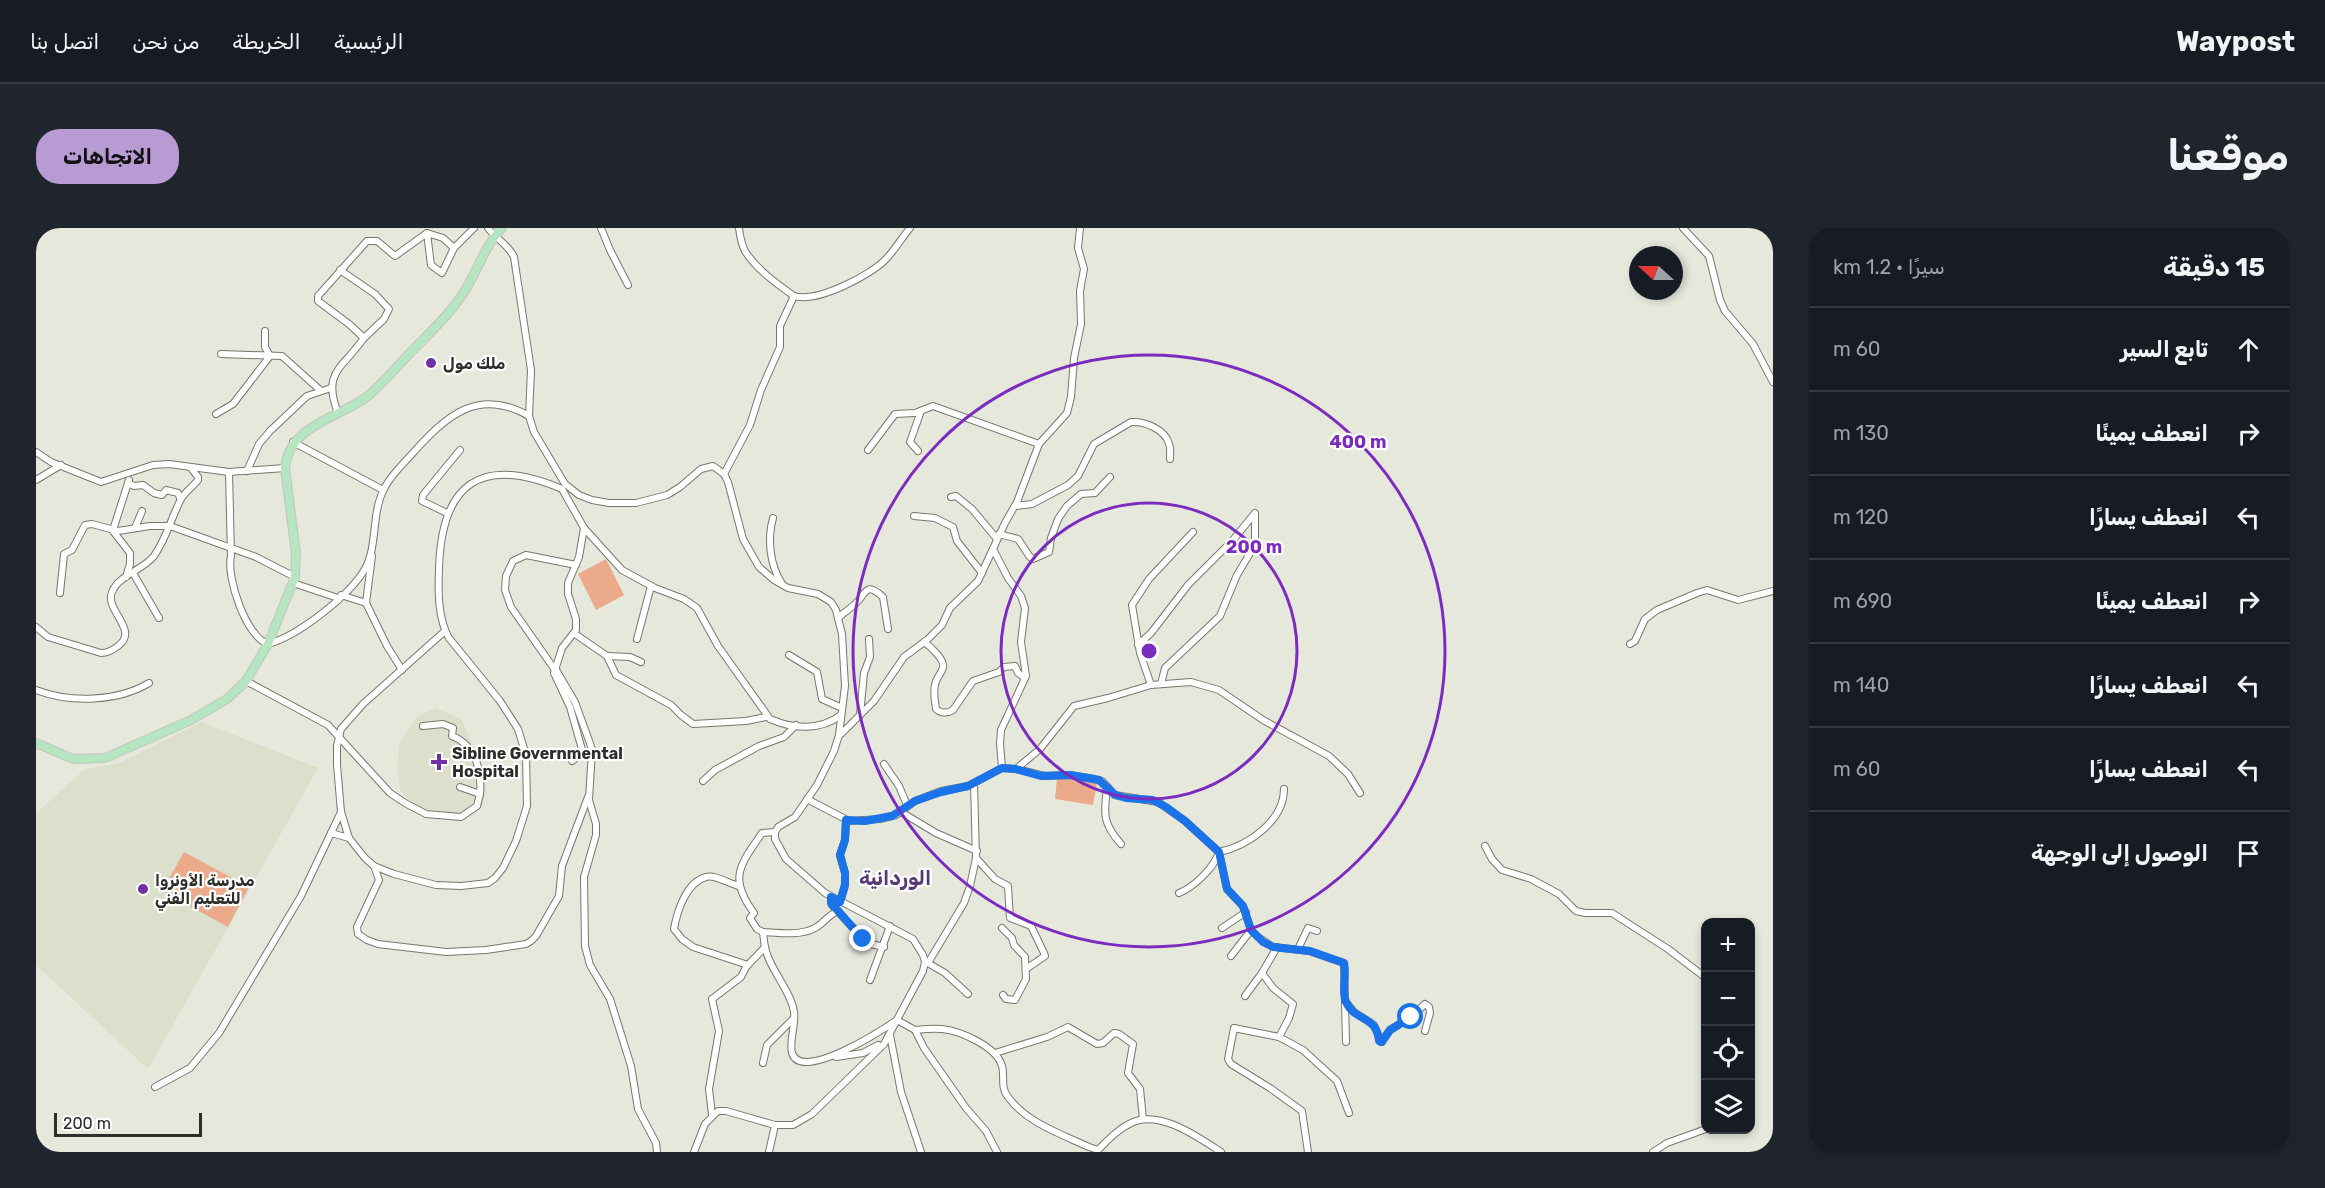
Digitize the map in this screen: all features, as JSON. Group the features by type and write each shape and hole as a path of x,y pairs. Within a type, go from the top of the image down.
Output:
{"main road":[{"path":"36,743 73,759 105,758 191,720 227,699 246,681 268,644 294,580 296,554 285,468 286,456 294,442 306,432 373,391 440,323 466,289 494,236 502,228"}],"street":[{"path":"428,233 431,265 440,273 444,272 454,248 474,228"},
{"path":"488,228 494,236 507,245 514,257 531,370 529,416 534,432 584,528 622,570 651,586 684,599 697,608 718,646 750,690 766,717"},
{"path":"601,228 628,285"},
{"path":"739,228 743,247 751,259 773,281 794,296 805,297 825,293 856,279 887,259 910,228"},
{"path":"839,735 881,693 904,657 942,625 950,608 972,587 982,573 1015,506 1039,444 1064,418 1070,403 1074,358 1081,324 1080,291 1084,269 1078,248 1080,228"},
{"path":"1683,228 1709,256 1725,311 1753,344 1773,382"},
{"path":"428,233 442,238 454,248"},
{"path":"364,338 318,301 318,296 368,241 377,241 395,256 428,233"},
{"path":"338,413 331,388 335,374 364,338 384,319 389,309 375,294 340,270"},
{"path":"724,474 750,425 761,390 780,347 780,326 794,296"},
{"path":"266,331 265,347 270,356"},
{"path":"221,354 285,357 320,390"},
{"path":"216,414 233,404 270,356"},
{"path":"247,471 259,444 270,431 307,396 331,388"},
{"path":"402,670 390,652 366,603 372,566 371,552 376,513 383,490 417,449 451,416 480,405 497,403 514,407 529,416"},
{"path":"868,450 895,414 912,414 929,406 936,406 1039,444"},
{"path":"918,451 910,442 921,411"},
{"path":"1015,506 1032,504 1071,483 1078,476 1094,444 1131,422 1148,424 1162,433 1169,442 1170,459"},
{"path":"294,442 383,490"},
{"path":"447,513 426,504 422,501 423,495 460,450"},
{"path":"37,455 101,482 153,465 169,464 229,472 285,468"},
{"path":"36,480 61,465"},
{"path":"374,866 436,885 453,886 491,881 503,868 516,841 527,806 526,755 518,729 500,701 445,631 439,594 442,529 447,513 465,488 487,476 497,475 525,478 563,487 592,500 627,503 667,495 680,488 705,466 714,466 724,474 741,533 748,549 763,571 782,585 802,593 822,596 833,606 842,634 845,686 839,735 830,762 795,817 784,823 776,832 775,839 786,859 831,897 913,939 926,962 945,973 968,994"},
{"path":"36,627 43,635 92,651 105,653 122,643 125,635 124,628 113,606 111,596 113,589 126,577 146,565 155,555 170,526 180,498 198,480 191,468"},
{"path":"113,530 132,471"},
{"path":"229,472 229,569 249,627 268,644 292,633 340,597 361,574 371,552"},
{"path":"951,497 956,496 972,508 998,537 1018,539 1030,557 1034,559 1049,552 1058,519 1073,499 1081,494 1095,493 1110,477"},
{"path":"128,483 134,486 144,486 156,494 165,493 166,490 175,491 180,498"},
{"path":"1071,483 1081,494"},
{"path":"135,528 142,511"},
{"path":"1138,645 1151,633 1188,585 1227,547 1256,513 1255,542 1237,575 1220,616 1165,668 1161,684"},
{"path":"914,516 935,518 953,527 957,541 982,573"},
{"path":"772,518 771,553 777,577 782,585"},
{"path":"60,593 64,554 72,550 85,525 92,524 113,530 170,526 256,557 294,580 340,597 366,603"},
{"path":"572,760 583,753 573,714 555,679 555,669 565,642 574,634 576,619 568,583 576,565 584,528"},
{"path":"113,530 130,553 130,564 126,577"},
{"path":"1151,684 1138,645 1131,609 1133,602 1163,562 1193,532"},
{"path":"993,549 1024,604 1021,642 1025,678 1001,730 1002,768"},
{"path":"394,874 379,880 357,927 358,934 367,940 378,944 446,952 486,950 526,944 536,936 559,896 562,866 589,796 592,757 590,744 575,702 555,669 511,607 505,590 506,576 513,561 526,555 576,565"},
{"path":"133,573 159,618"},
{"path":"637,639 651,586"},
{"path":"838,618 858,601 862,593 872,590 883,597 888,629"},
{"path":"1630,644 1635,641 1645,619 1657,610 1697,592 1707,590 1738,600 1773,591"},
{"path":"379,880 374,866 349,838 341,812 337,765 339,735 341,729 363,704 445,631"},
{"path":"574,634 607,656 630,657 641,662"},
{"path":"860,715 864,673 870,657 869,639"},
{"path":"924,642 934,649 943,663 934,688 936,709 939,711 950,713 973,681 999,672 1005,667 1015,666 1018,673 1025,678"},
{"path":"789,655 817,672 822,699 841,712"},
{"path":"607,656 615,674 672,705 695,725 766,717 796,725 820,726 841,712"},
{"path":"246,681 323,722 339,735 351,752 390,793 426,814 461,817 477,806 480,794 480,769 477,761 466,745 452,736 453,728 443,724 423,726"},
{"path":"36,690 61,698 98,697 139,689 149,682"},
{"path":"1016,769 1040,749 1074,706 1151,684 1191,682 1219,690 1251,712 1329,756 1340,765 1360,793"},
{"path":"703,781 719,768 761,745 784,737 796,725"},
{"path":"884,764 899,786 908,805"},
{"path":"807,799 846,820 856,822 886,818 901,812 908,805 941,792 974,783 1002,768 1016,769 1041,776 1089,777 1099,780 1115,795 1153,800 1185,821 1219,852 1227,889 1243,906 1251,930 1263,942 1277,947 1298,949 1326,956 1344,963 1346,1042"},
{"path":"694,1152 701,1131 712,1115 718,1111 726,1111 775,1125 793,1125 812,1114 880,1048 890,1035 926,962 964,903 970,886 976,855 974,783"},
{"path":"1107,786 1105,822 1121,844"},
{"path":"460,788 480,794"},
{"path":"1179,893 1202,876 1217,858 1219,852 1250,839 1272,820 1282,804 1284,789"},
{"path":"589,796 596,824 596,835 584,878 585,946 590,965 610,999 631,1066 638,1109 657,1143 657,1152"},
{"path":"155,1087 190,1068 219,1033 293,910 341,812"},
{"path":"901,812 976,855 995,879 1008,886 1010,918 1031,926 1045,956 1026,969"},
{"path":"840,902 845,885 845,873 840,855 845,840 846,820"},
{"path":"776,832 762,833 739,870 739,886 754,913 750,918 757,929 763,932 799,933 814,929 828,916 838,911"},
{"path":"331,833 349,838"},
{"path":"1485,846 1492,859 1503,870 1531,879 1559,894 1575,911 1612,913 1668,949 1701,974"},
{"path":"739,886 704,877 684,895 676,914 674,929 693,947 748,965"},
{"path":"831,897 832,905 867,942 884,947"},
{"path":"1222,928 1246,912"},
{"path":"870,980 890,926"},
{"path":"1002,928 1025,957 1026,969 1022,990 1015,1000 1006,999 1003,995"},
{"path":"1298,949 1308,928 1317,931"},
{"path":"1231,956 1251,930"},
{"path":"763,932 767,955 794,1011 792,1053 797,1059 807,1062 868,1052 890,1035"},
{"path":"712,1115 710,1081 719,1031 712,999 741,977 748,965 765,947"},
{"path":"1245,996 1262,974 1277,947"},
{"path":"1262,974 1273,988 1293,1004 1279,1037"},
{"path":"1345,1001 1354,1012 1374,1025 1381,1042 1390,1030 1411,1017 1425,1004 1429,1007 1430,1013 1425,1030"},
{"path":"763,1063 767,1045 793,1019"},
{"path":"897,1020 915,1030 952,1031 995,1053 1002,1067 1003,1089 1017,1107 1043,1126 1100,1151 1123,1127 1143,1119 1176,1125 1221,1152"},
{"path":"832,1057 897,1020"},
{"path":"995,1053 1047,1037 1064,1028 1072,1028 1097,1044 1103,1043 1114,1033 1118,1033 1133,1044 1128,1073 1140,1089 1143,1119"},
{"path":"1308,1152 1302,1111 1231,1064 1228,1059 1234,1028 1279,1037 1303,1050 1331,1075 1340,1087 1349,1113"},
{"path":"915,1030 924,1048 966,1108 986,1131 998,1152"},
{"path":"890,1035 901,1092 921,1152"},
{"path":"769,1152 775,1125"},
{"path":"1653,1152 1667,1143 1701,1131"}],"shaded area":[{"path":"606,559 624,595 596,610 578,574"},
{"name":"Sibline Governmental Hospital","path":"435,708 461,719 484,778 486,789 482,808 457,814 420,808 401,792 397,771 399,743 417,717"},
{"name":"مدرسة الأونروا للتعليم الفني","path":"201,722 318,768 148,1069 36,965 36,813 85,769 120,763"},
{"path":"1057,778 1097,783 1093,805 1055,799"},
{"path":"184,852 249,887 228,927 162,891"}],"place":[{"name":"ملك مول","path":"431,363"},
{"name":"Sibline Governmental Hospital","path":"439,762"},
{"name":"مدرسة الأونروا للتعليم الفني","path":"143,889"}],"district":[{"name":"الوردانية","path":"895,878"}],"route":[{"path":"863,939 831,903 831,897 840,902 845,885 845,873 840,855 845,840 846,820 865,821 892,816 915,801 968,786 1002,768 1016,769 1041,776 1076,775 1102,781 1111,793 1122,798 1153,800 1185,821 1219,852 1222,876 1228,892 1243,906 1251,930 1263,942 1273,947 1310,951 1344,963 1345,1001 1350,1009 1374,1025 1379,1041 1382,1042 1390,1030 1411,1017"}]}
